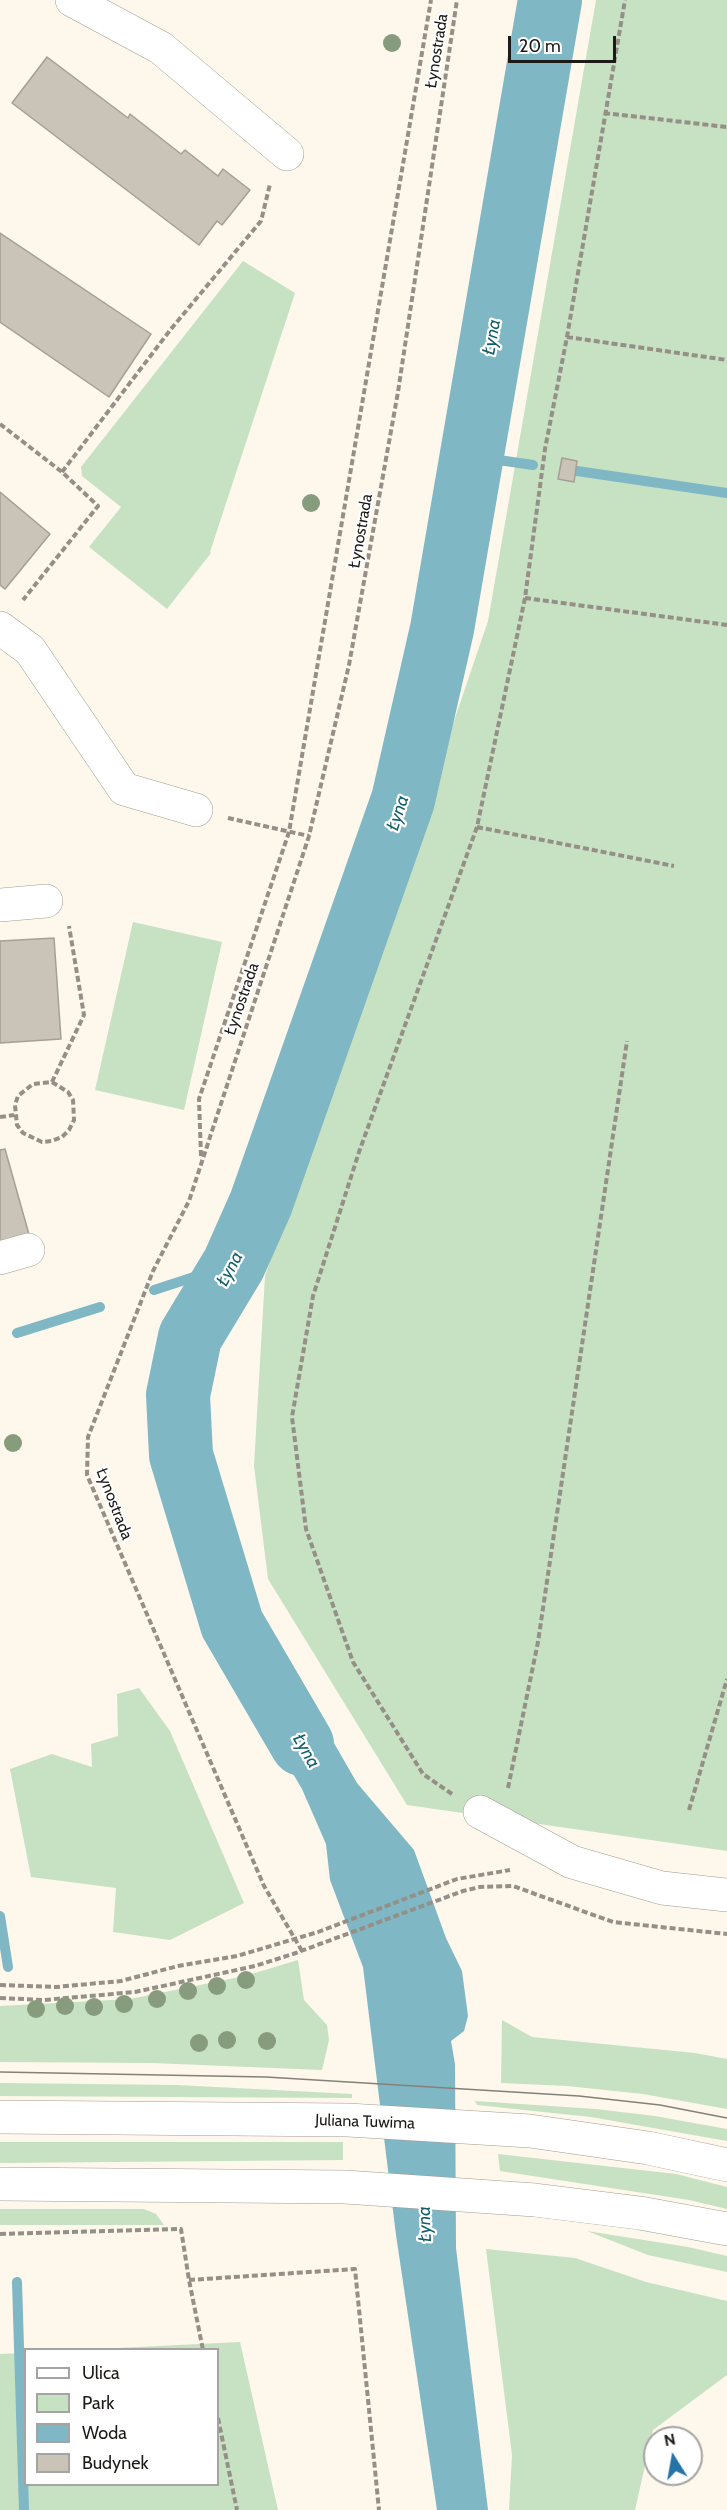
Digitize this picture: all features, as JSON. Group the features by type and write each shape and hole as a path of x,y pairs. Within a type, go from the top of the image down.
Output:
{"main road":[{"path":"72,0 161,48 287,154"},
{"path":"0,628 30,650 124,789 196,810"},
{"path":"0,904 46,901"},
{"path":"489,1818 572,1862 662,1888 727,1895"},
{"name":"Juliana Tuwima","path":"0,2117 348,2120 530,2131 648,2148 727,2165"},
{"path":"0,2184 345,2187 535,2200 640,2213 727,2229"}],"path":[{"path":"201,1160 199,1099 289,832 431,0"},
{"name":"Łynostrada","path":"302,1951 264,1886 87,1475 88,1437 153,1271 189,1201 309,836 349,665 396,403 457,0"},
{"path":"625,0 567,337 543,458 525,598 477,827 359,1152 313,1296 292,1417 306,1529 353,1662 423,1774 489,1818 511,1776 538,1642 627,1041"},
{"path":"604,113 727,127"},
{"path":"62,472 171,329 261,220 270,181"},
{"path":"567,337 727,360"},
{"path":"0,424 62,472 98,507 0,628"},
{"path":"525,598 727,625"},
{"path":"196,810 309,836"},
{"path":"477,827 674,866"},
{"path":"46,901 71,928 84,1015 52,1082"},
{"path":"52,1082 68,1092 75,1110 69,1130 62,1137 42,1142 32,1139 17,1125 14,1115 15,1105 25,1089 33,1084 52,1082"},
{"path":"0,1117 14,1115"},
{"path":"689,1810 727,1679"},
{"path":"0,1985 56,1987 121,1981 178,1966 237,1956 296,1940 457,1879"},
{"path":"0,1998 44,2000 135,1992 255,1965 302,1951 463,1891 480,1887 513,1887 613,1922 727,1934"},
{"path":"0,2234 181,2229 203,2348"},
{"path":"189,2280 355,2269 378,2510"},
{"path":"219,2423 237,2510"}],"green space":[{"path":"596,0 727,0 727,1851 407,1805 268,1579 254,1466 265,1276 488,621"},
{"path":"243,261 295,293 211,553 167,609 89,547 121,507 82,476 81,467"},
{"path":"133,922 222,942 184,1110 95,1090"},
{"path":"139,1688 170,1731 244,1903 170,1940 113,1932 116,1888 31,1877 10,1769 52,1754 92,1767 91,1744 118,1736 117,1694"},
{"path":"298,1960 304,2000 327,2025 329,2040 322,2070 153,2063 0,2062 0,2006 130,1999 245,1976"},
{"path":"502,2020 532,2037 695,2053 727,2059 727,2109 643,2094 567,2086 501,2083"},
{"path":"0,2083 177,2085 352,2094 352,2098 0,2096"},
{"path":"475,2101 596,2109 655,2116 727,2129 727,2141 591,2117 477,2105"},
{"path":"0,2142 343,2142 343,2160 0,2163"},
{"path":"498,2154 676,2174 727,2187 727,2209 689,2200 500,2171"},
{"path":"0,2209 144,2209 156,2214 164,2225 0,2225"},
{"path":"587,2231 688,2247 727,2256 727,2272 648,2255"},
{"path":"486,2249 575,2258 646,2282 727,2301 727,2375 658,2426 643,2426 643,2474 635,2510 509,2510 512,2455"},
{"path":"240,2342 278,2510 0,2510 0,2354 24,2353 24,2486 219,2486 219,2348 118,2348"}],"water":[{"path":"285,1658 357,1783 414,1850 446,1938 462,1971 468,2016 464,2031 451,2041 455,2064 456,2248 488,2510 437,2510 396,2235 363,1967 330,1880 326,1844 302,1789 235,1676"}],"building":[{"path":"47,57 128,118 130,114 181,154 185,150 218,176 223,169 250,190 222,225 217,221 199,245 12,103"},
{"path":"0,233 151,334 109,397 0,322"},
{"path":"562,458 577,461 574,482 558,479"},
{"path":"0,492 50,534 5,589 0,585"},
{"path":"54,938 61,1039 0,1043 0,941"},
{"path":"5,1149 30,1238 0,1247 0,1150"}],"waterway":[{"name":"Łyna","path":"302,1744 232,1624 181,1455 178,1395 190,1337 234,1264 261,1203 403,800 442,629 550,0"},
{"path":"471,456 533,465"},
{"path":"577,471 727,493"},
{"path":"154,1290 234,1264"},
{"path":"17,1333 100,1307"},
{"path":"0,1916 8,1967"},
{"path":"17,2282 24,2510"}],"tram line":[{"path":"0,2072 266,2077 579,2096 660,2105 727,2118"}]}
